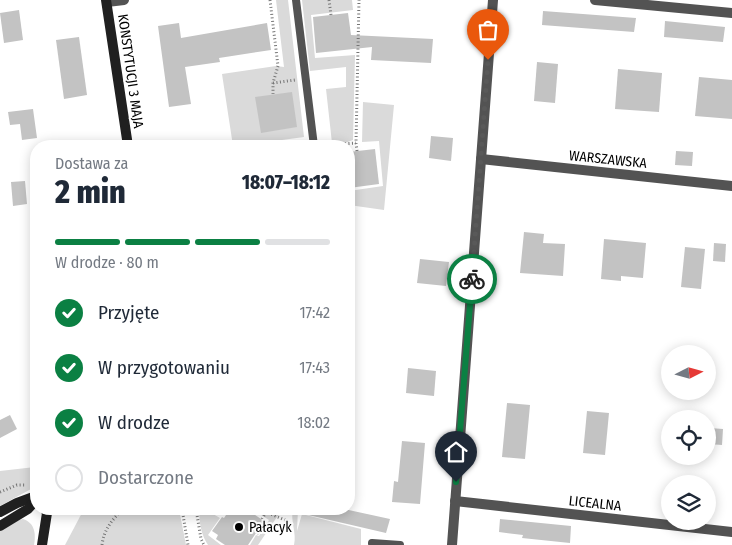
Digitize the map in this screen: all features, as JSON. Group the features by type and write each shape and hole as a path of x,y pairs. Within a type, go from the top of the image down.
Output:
{"street":[{"path":"107,1 124,0"},
{"path":"452,545 493,0"},
{"path":"595,0 732,13"},
{"name":"KONSTYTUCJI 3 MAJA","path":"107,1 127,140"},
{"name":"WARSZAWSKA","path":"481,159 732,186"},
{"path":"0,512 16,503 30,500"},
{"name":"LICEALNA","path":"455,502 732,532"},
{"path":"0,526 30,506"},
{"path":"42,545 46,515"}],"lane":[{"path":"296,0 313,140"},
{"path":"372,542 400,545"}],"path":[{"path":"270,0 278,66 273,83 273,94"},
{"path":"329,0 330,15"},
{"path":"357,151 359,0"},
{"path":"273,83 306,78"},
{"path":"0,492 26,485"},
{"path":"102,545 105,531 117,515"},
{"path":"183,515 188,545"},
{"path":"197,515 201,539 204,545"},
{"path":"262,519 264,515"},
{"path":"273,515 285,520"}],"shaded area":[{"path":"276,0 288,0 304,137 282,140 232,140 222,74 276,66 284,67"},
{"path":"302,0 352,0 353,10 311,15 315,58 355,55 353,140 332,140 326,89 346,87 346,67 310,71"},
{"path":"363,102 394,105 384,210 355,206 355,190 383,186 379,141 362,142"},
{"path":"30,468 30,490 0,506 0,471"},
{"path":"81,515 180,515 186,545 65,545"},
{"path":"199,515 215,515 220,518 208,535 221,545 208,545"},
{"path":"261,515 278,515 258,545 250,545 256,535 259,536 269,520"},
{"path":"292,515 298,515 297,531 302,515 361,529 361,545 294,545 295,536"},
{"path":"23,519 30,523 34,529 34,545 0,545 0,531"}],"building":[{"path":"19,10 23,40 4,43 0,13"},
{"path":"543,11 636,18 634,32 542,25"},
{"path":"348,13 351,35 433,39 431,63 371,60 372,47 316,53 313,17"},
{"path":"665,21 725,27 723,42 664,37"},
{"path":"179,23 181,38 267,23 271,50 219,58 220,62 185,67 191,104 169,107 158,26"},
{"path":"79,37 87,95 64,99 56,40"},
{"path":"537,62 558,64 555,103 534,101"},
{"path":"618,69 662,73 659,112 615,109"},
{"path":"699,77 732,80 732,119 695,116"},
{"path":"292,92 297,127 261,133 255,97"},
{"path":"33,109 37,138 22,140 20,124 10,125 8,112"},
{"path":"431,136 453,138 451,161 429,158"},
{"path":"375,149 379,184 355,187 355,151"},
{"path":"676,151 693,152 692,166 675,165"},
{"path":"25,181 27,204 13,206 11,182"},
{"path":"524,232 544,234 543,243 565,244 563,276 520,273"},
{"path":"604,239 646,243 643,278 621,276 621,281 601,279"},
{"path":"714,243 726,244 725,262 713,261"},
{"path":"685,247 705,249 701,289 681,287"},
{"path":"420,259 449,262 446,286 417,283"},
{"path":"408,368 436,371 434,396 406,393"},
{"path":"507,403 530,405 525,459 502,457"},
{"path":"587,411 609,413 605,455 583,453"},
{"path":"10,415 17,429 0,438 0,420"},
{"path":"716,428 723,429 722,445 716,445"},
{"path":"402,441 425,443 420,504 392,502 394,481 398,482"},
{"path":"355,511 390,519 386,533 308,515 355,515"},
{"name":"Pałacyk","path":"226,515 255,515 267,523 258,535 256,533 248,545 225,545 216,539 218,535 212,531 222,517 224,518"},
{"path":"500,519 571,526 570,543 522,538 523,535 499,532"}],"way so far":[{"path":"472,279 488,60"}],"place":[{"name":"Pałacyk","path":"239,527"}],"route":[{"path":"456,482 472,279"}]}
